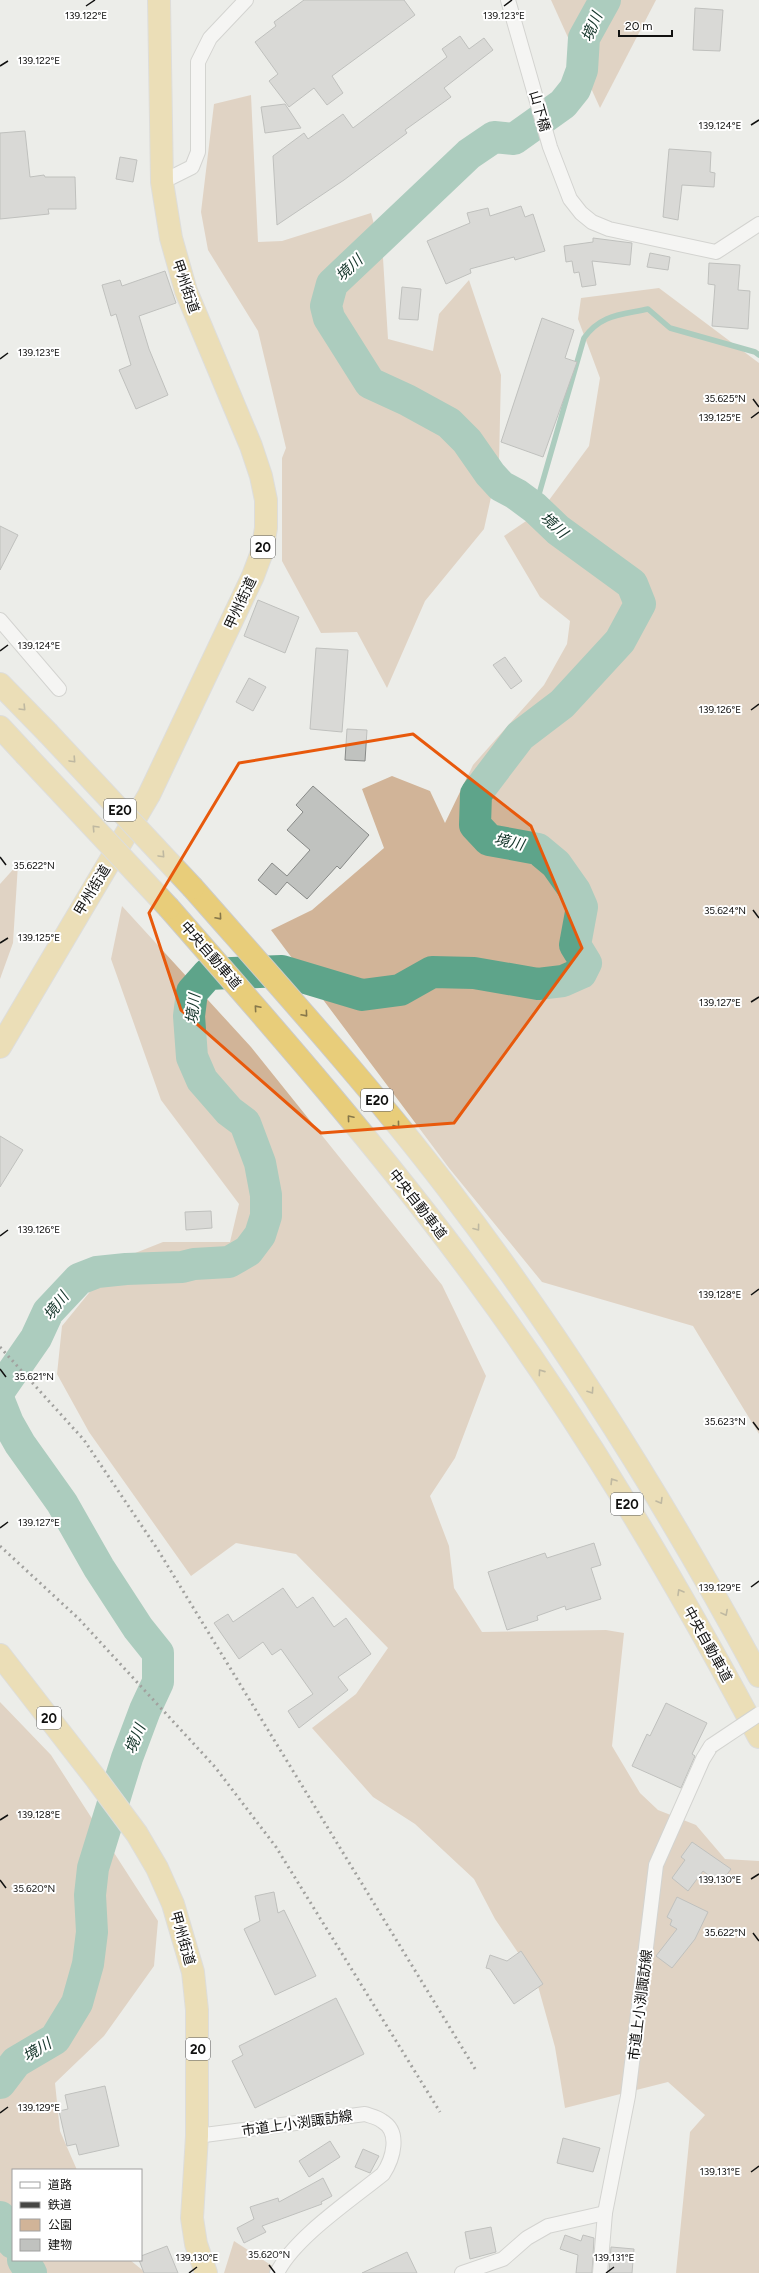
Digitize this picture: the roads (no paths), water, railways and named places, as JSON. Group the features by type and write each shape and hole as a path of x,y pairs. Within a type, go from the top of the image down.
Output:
{"highway":[{"name":"甲州街道","path":"0,1047 148,795 253,576 262,552 266,528 266,500 261,476 251,446 186,291 171,238 162,182 159,0"},
{"name":"中央自動車道","path":"0,684 193,888 329,1042 449,1190 545,1324 627,1446 722,1607 759,1676"},
{"name":"中央自動車道","path":"0,728 169,908 296,1052 376,1149 477,1281 565,1406 612,1478 702,1631 759,1737"},
{"name":"甲州街道","path":"0,1655 137,1834 157,1868 173,1904 193,1972 197,2031 197,2136 192,2218 196,2244 206,2273"}],"street":[{"path":"162,182 192,167 198,152 198,62 210,38 246,0"},
{"name":"山下橋","path":"508,0 550,147 570,199 592,222 609,229 716,252 759,224"},
{"path":"0,620 59,689"},
{"name":"市道上小渕諏訪線","path":"600,2273 605,2213 628,2096 656,1865 703,1759 711,1746 759,1714"},
{"name":"市道上小渕諏訪線","path":"197,2136 364,2114 382,2120 390,2127 393,2136 392,2154 383,2174 302,2239 282,2262 277,2273"},
{"path":"462,2273 492,2265 503,2260 527,2238 548,2226 605,2213"}],"waterway":[{"name":"境川","path":"0,1390 36,1338 48,1312 79,1279 97,1272 126,1269 182,1267 194,1264 229,1262 248,1251 260,1235 266,1216 266,1195 260,1163 245,1123 229,1111 202,1080 192,1057 189,1016 192,992 208,974 282,971 362,995 400,990 432,972 474,973 538,984 563,981 581,973 586,963 575,945 582,907 575,891 556,864 538,849 489,840 475,825 476,794 520,736 562,704 620,641 640,604 632,584 558,530 535,508 516,494 501,486 490,474 467,441 449,423 407,400 370,383 329,318 326,306 332,284 469,154 494,137 514,139 563,104 575,89 582,70 584,38 605,0"},
{"path":"535,508 584,338 597,324 620,314 648,309 670,328 755,352 759,355"},
{"name":"境川","path":"0,1403 8,1423 20,1444 62,1503 99,1568 138,1628 158,1653 158,1682 145,1710 127,1758 93,1868 90,1895 92,1932 88,1964 77,2003 55,2039 16,2062 0,2083"},
{"name":"境川","path":"0,2217 12,2241"},
{"name":"境川","path":"24,2261 31,2273"}],"railway":[{"path":"0,1347 84,1440 158,1550 477,2072"},
{"path":"0,1546 79,1619 215,1767 276,1847 440,2112"}]}
